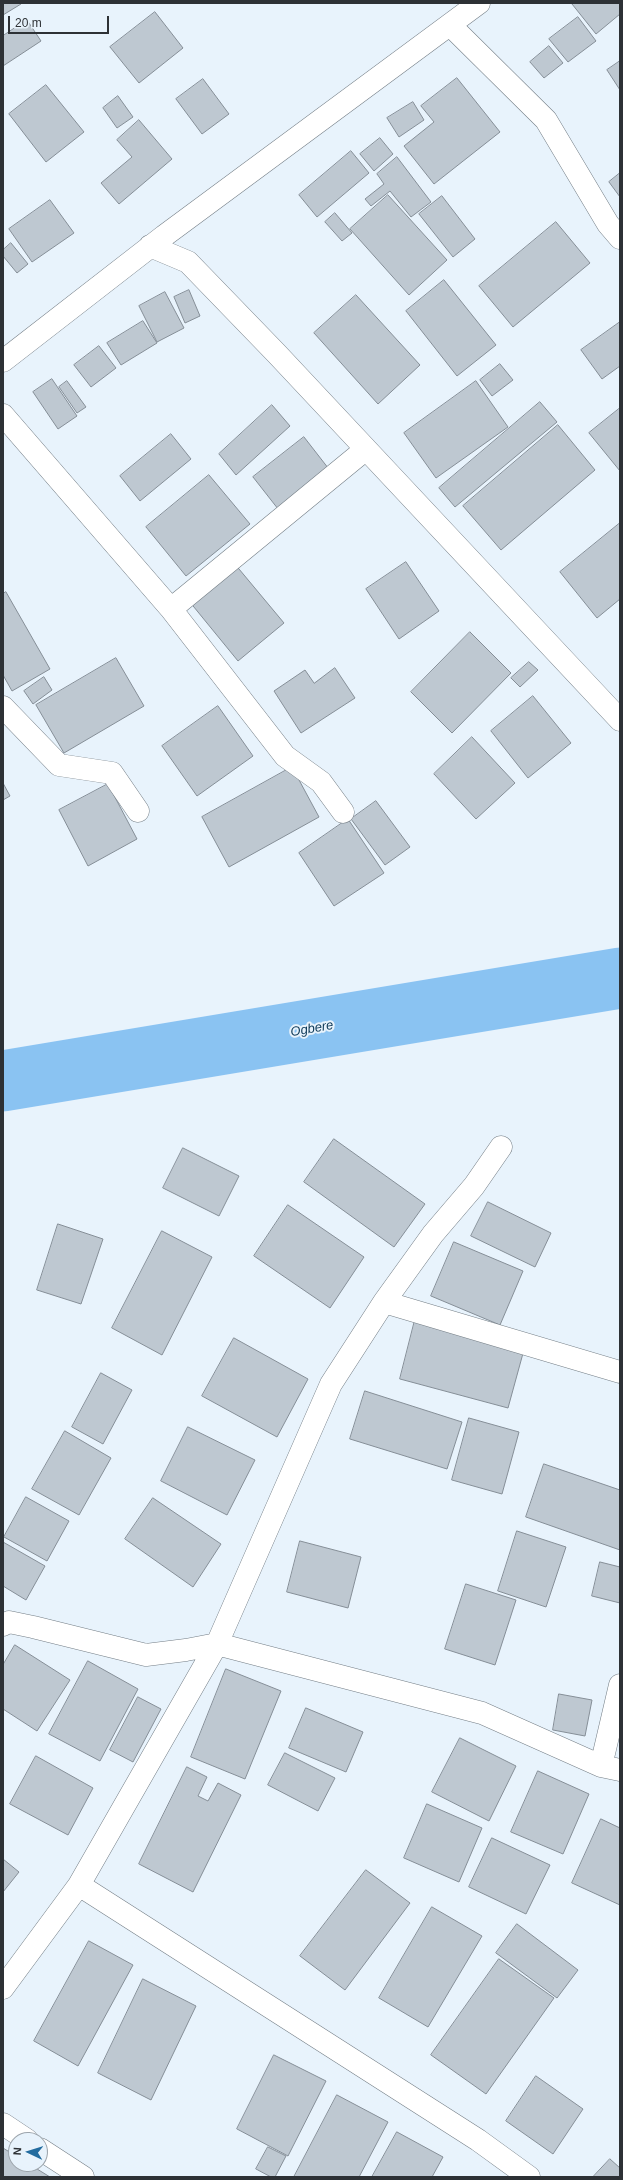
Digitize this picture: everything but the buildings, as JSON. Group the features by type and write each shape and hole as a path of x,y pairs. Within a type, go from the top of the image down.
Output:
{"street":[{"path":"3,361 150,246 325,116 450,26 479,3"},
{"path":"450,26 546,120 608,224 620,238"},
{"path":"150,246 188,262 620,720"},
{"path":"3,415 171,609 286,756 321,782 343,812"},
{"path":"171,609 366,449"},
{"path":"3,707 60,765 112,773 138,811"},
{"path":"3,1988 79,1885 217,1644 331,1384 384,1302 433,1234 474,1186 502,1147"},
{"path":"384,1302 620,1372"},
{"path":"3,1625 9,1622 33,1627 146,1655 217,1644 482,1713 611,1768 620,1685"},
{"path":"79,1885 478,2140 529,2177"},
{"path":"3,2124 15,2132"},
{"path":"48,2154 83,2177"}],"waterway":[{"name":"Ogbere","path":"3,1081 620,978"}]}
